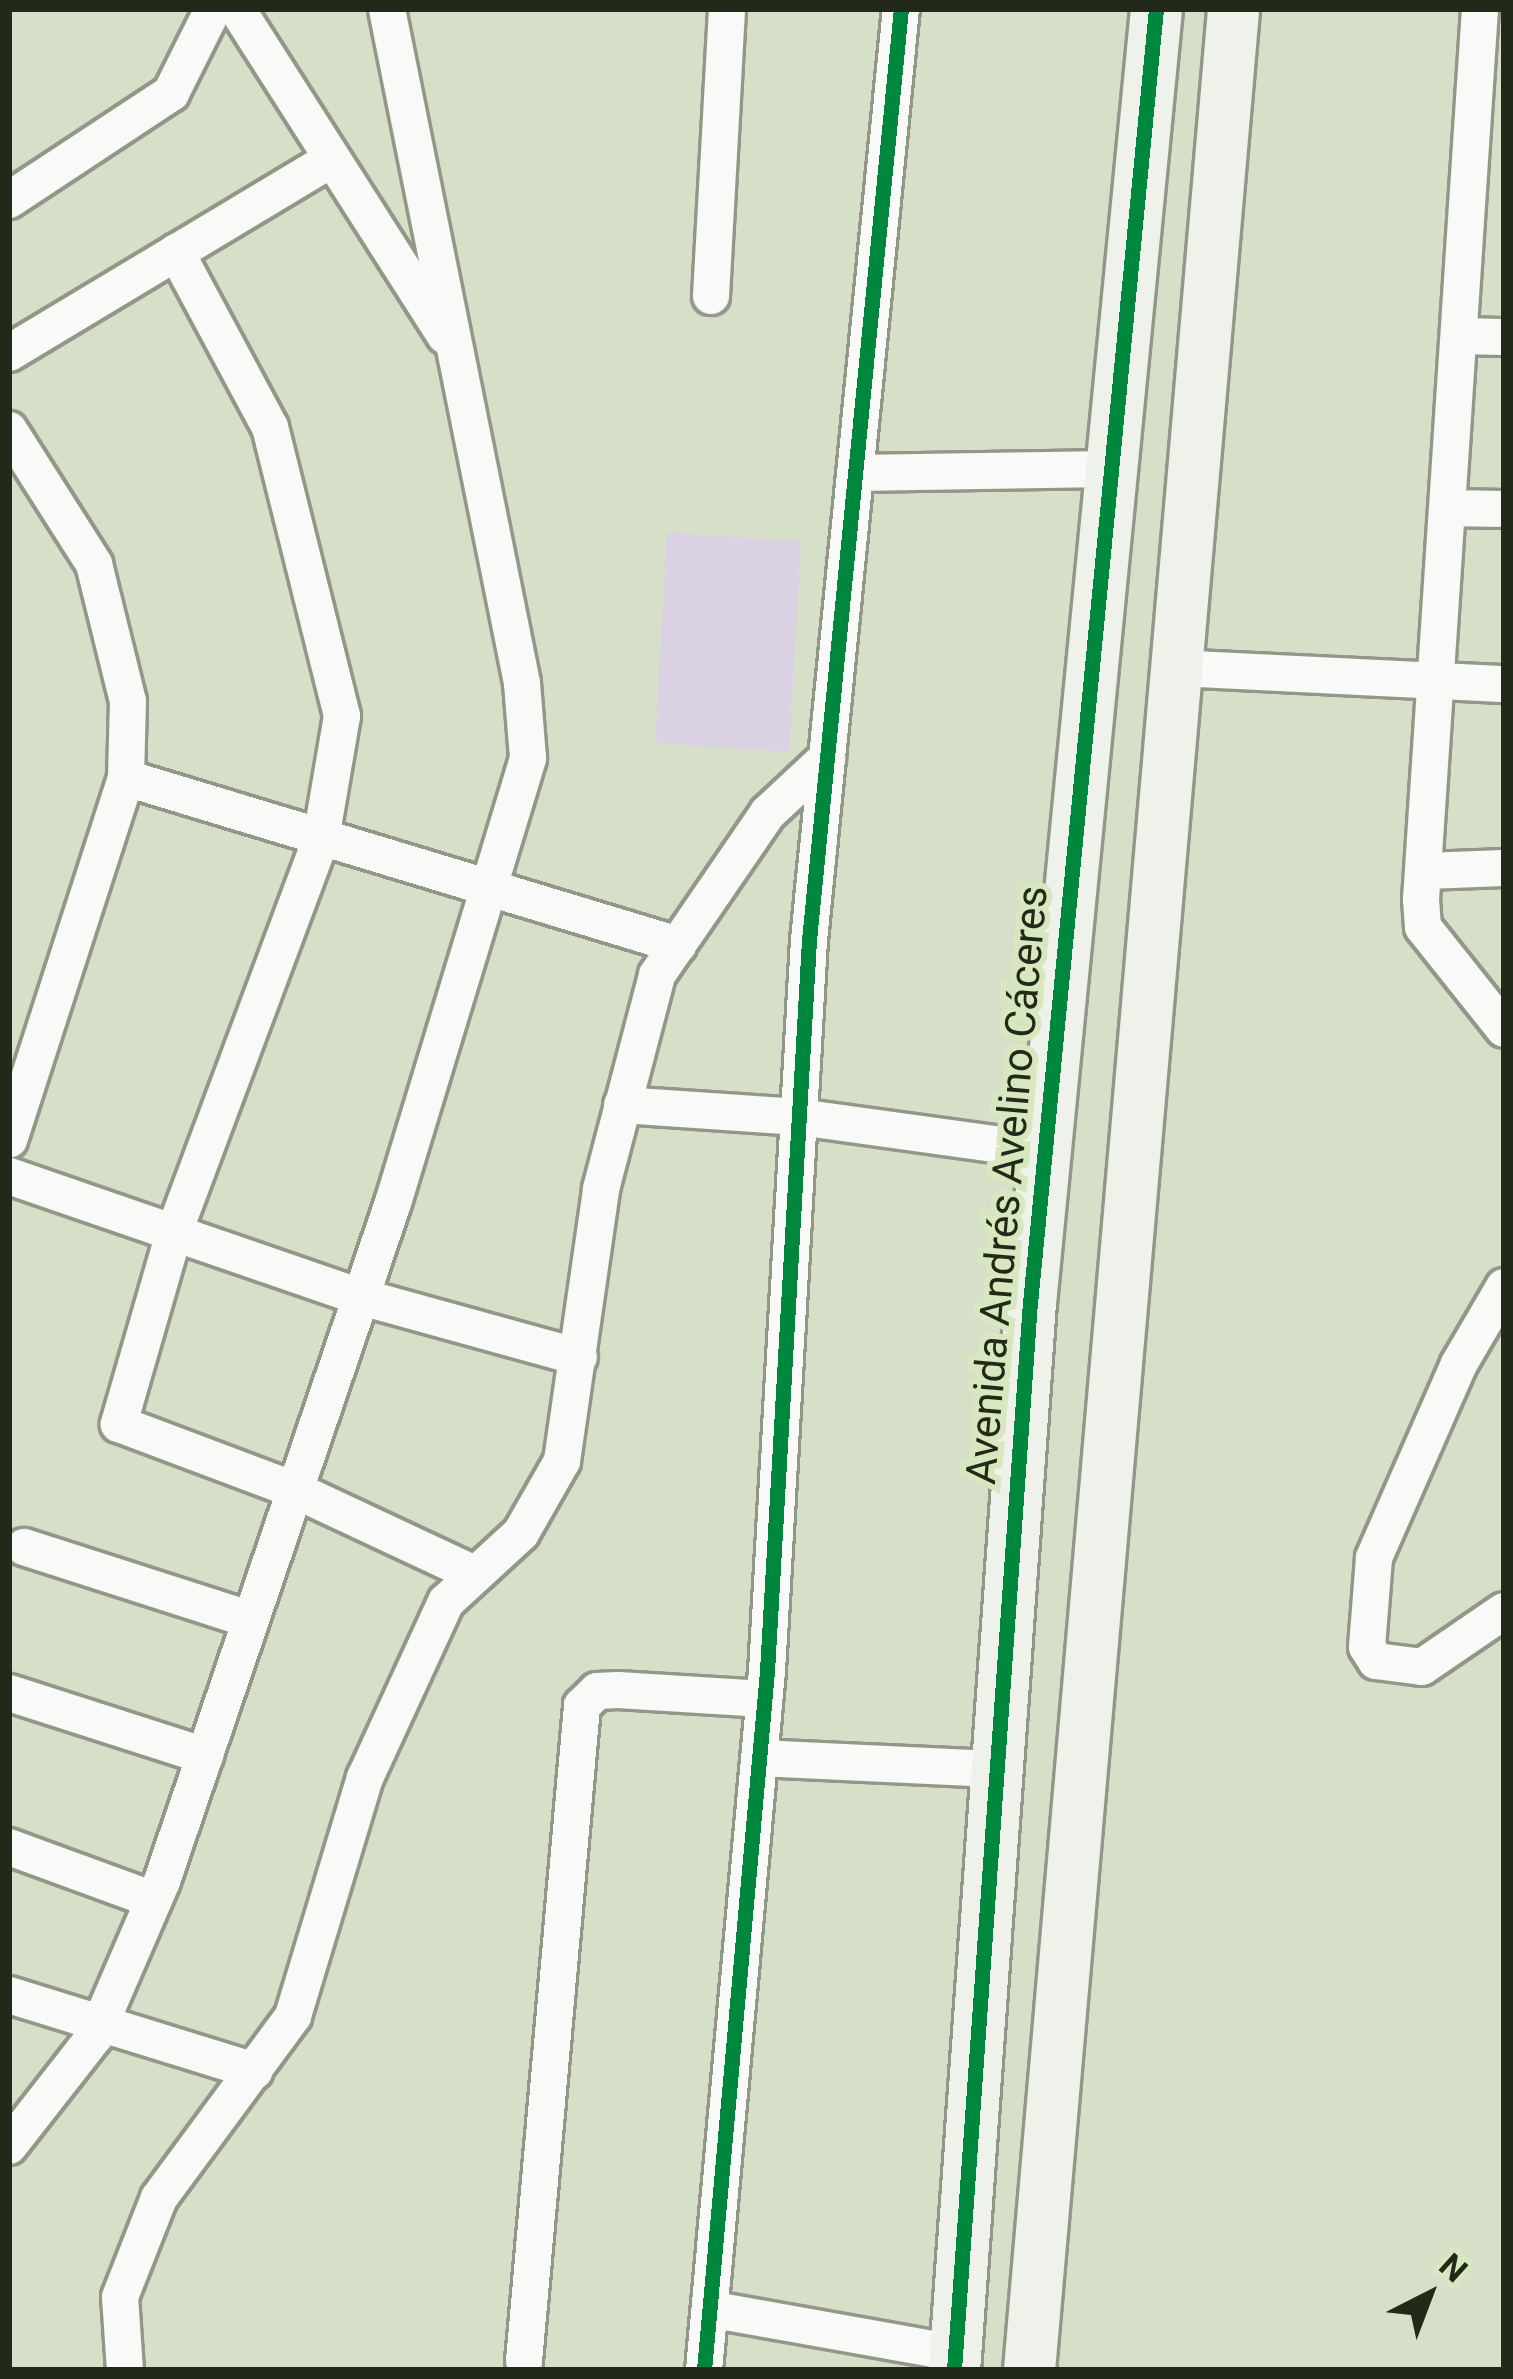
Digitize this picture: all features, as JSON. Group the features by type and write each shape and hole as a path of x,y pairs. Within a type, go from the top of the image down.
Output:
{"street":[{"path":"9,200 171,93 212,9"},
{"path":"237,9 328,161 454,348"},
{"path":"9,2146 101,2021 154,1900 361,1297 529,758 522,683 387,9"},
{"path":"711,296 727,9"},
{"path":"704,2370 714,2310 760,1758 799,1117 827,758 901,9"},
{"name":"Avenida Andrés Avelino Cáceres","path":"954,2362 1044,1150 1106,470 1156,9"},
{"path":"1029,2370 1233,9"},
{"path":"1480,9 1487,164 1459,336 1423,927 1504,1029"},
{"path":"9,353 328,161"},
{"path":"176,252 270,427 343,716 321,839 174,1233 119,1424 296,1490 472,1574"},
{"path":"1459,336 1504,337"},
{"path":"9,430 94,564 128,701 126,778 9,1140"},
{"path":"857,473 1106,470"},
{"path":"1448,508 1504,509"},
{"path":"1176,668 1504,684"},
{"path":"125,2370 120,2297 159,2198 293,2016 364,1778 446,1602 520,1534 562,1461 601,1189 657,975 768,814 827,758"},
{"path":"126,778 677,945"},
{"path":"1426,871 1504,868"},
{"path":"622,1105 799,1117 1044,1150"},
{"path":"9,1176 361,1297 579,1358"},
{"path":"1504,1287 1459,1364 1374,1558 1367,1647 1376,1661 1421,1667 1504,1611"},
{"path":"23,1546 251,1620"},
{"path":"524,2361 581,1706 597,1691 618,1690 764,1699"},
{"path":"9,1693 205,1756"},
{"path":"760,1758 997,1769"},
{"path":"9,1846 154,1900"},
{"path":"9,1995 255,2071"},
{"path":"714,2310 954,2362"}],"shaded area":[{"path":"667,533 801,541 789,752 655,743"}],"cycle path":[{"path":"704,2370 767,1671 809,940 901,9"},
{"path":"954,2370 1030,1303 1156,9"}]}
